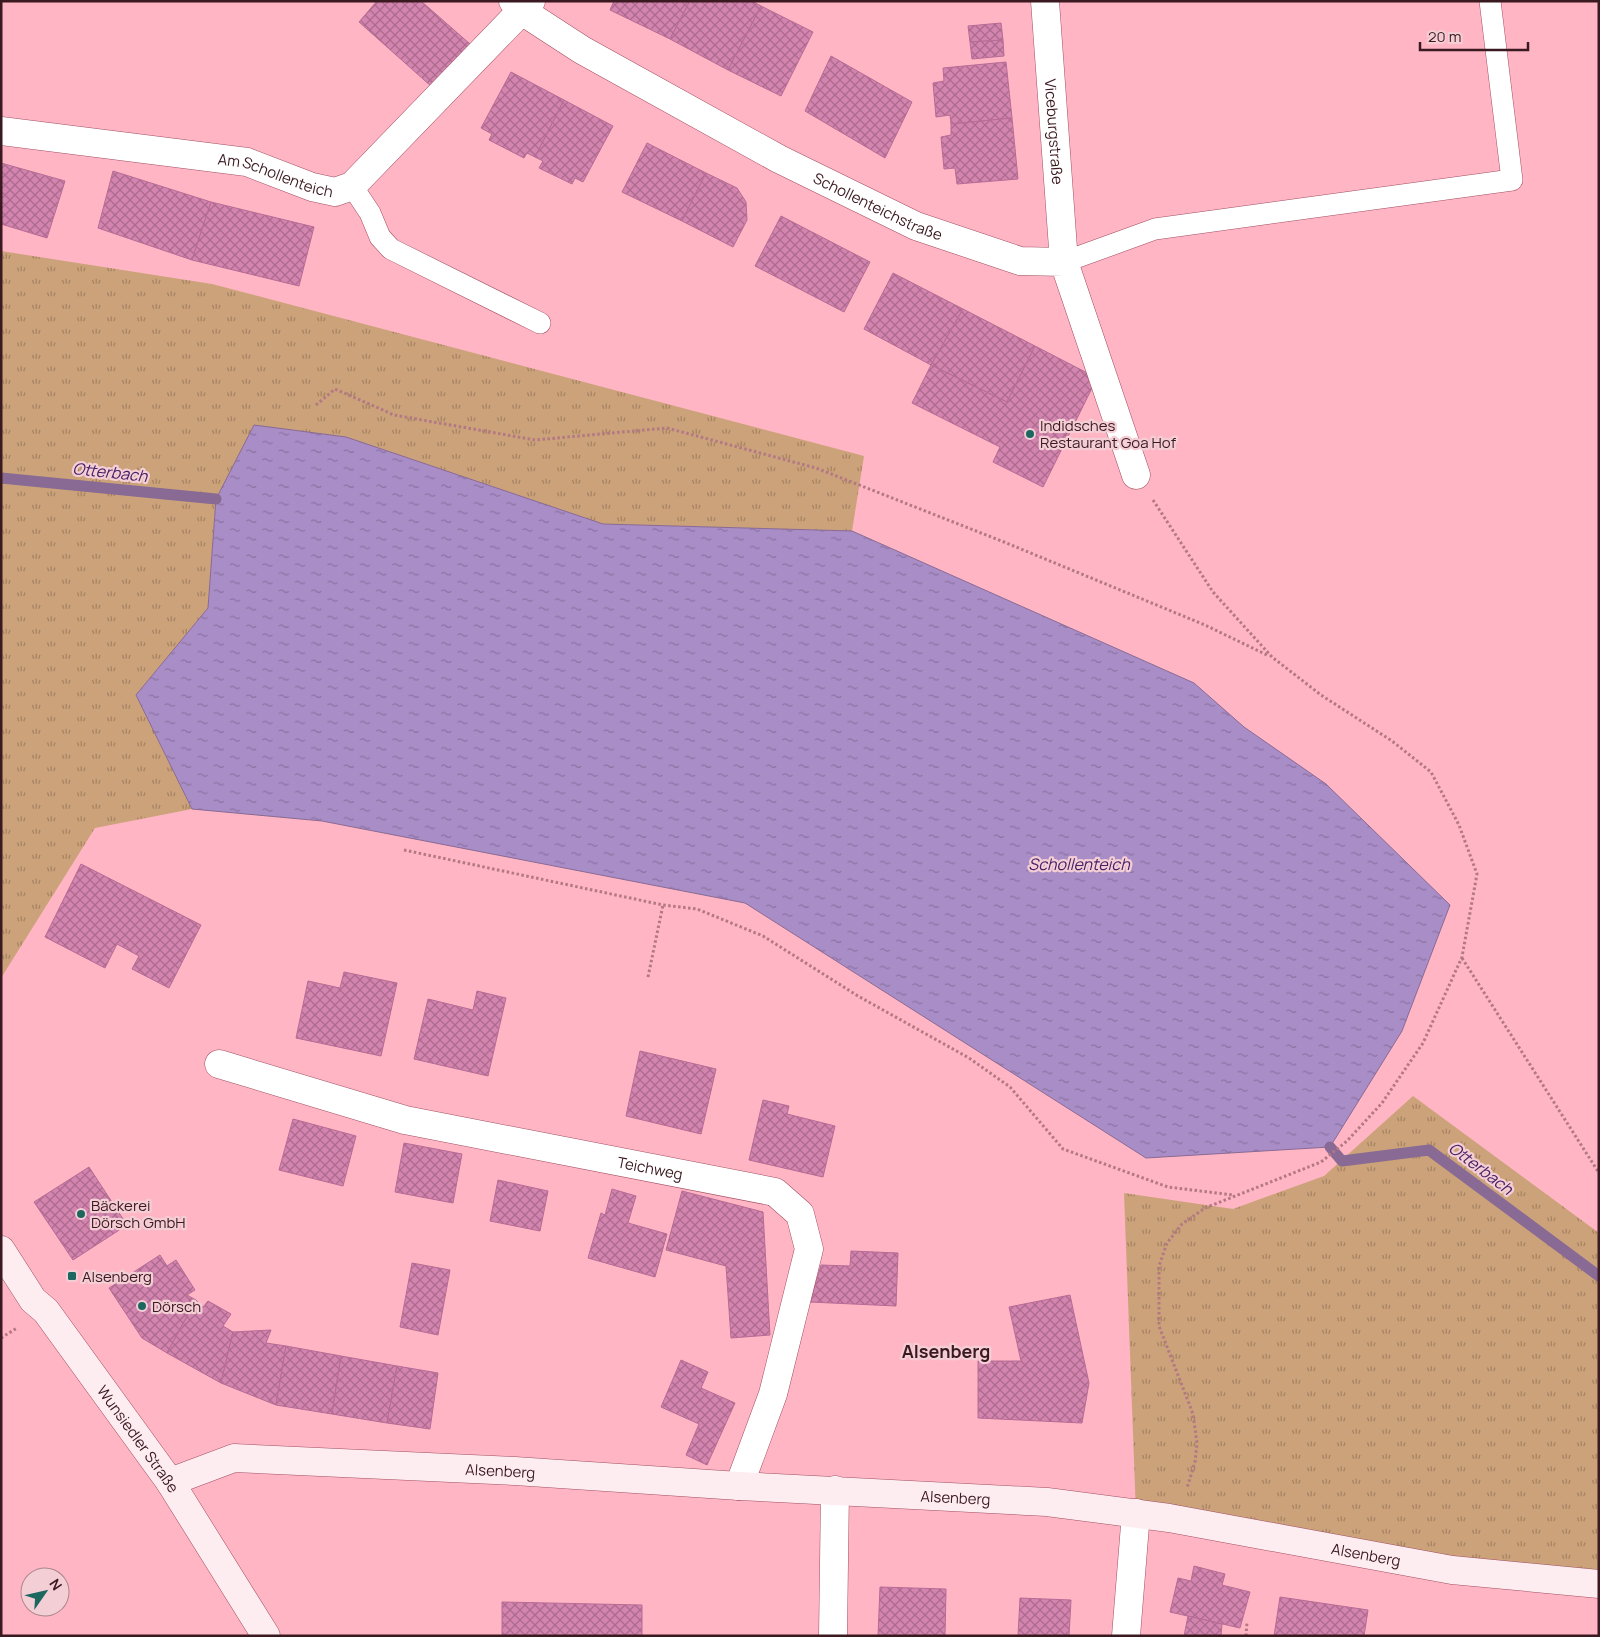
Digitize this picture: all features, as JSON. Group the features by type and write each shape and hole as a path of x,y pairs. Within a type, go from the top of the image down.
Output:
{"street":[{"name":"Viceburgstraße","path":"1045,1 1064,262"},
{"name":"Schollenteichstraße","path":"522,4 582,50 779,159 916,226 1020,262 1064,262"},
{"name":"Am Schollenteich","path":"1,131 247,162 312,186 335,192 352,186 522,4"},
{"path":"1064,262 1136,475"},
{"name":"Teichweg","path":"219,1064 405,1120 775,1192 800,1214 809,1249 773,1394 739,1486"},
{"name":"Wunsiedler Straße","path":"1,1250 33,1300 46,1311 170,1482 266,1636"},
{"name":"Alsenberg","path":"170,1482 234,1458 515,1471 739,1486 1048,1502 1169,1518 1452,1570 1599,1584"},
{"path":"832,1636 835,1490"},
{"path":"1126,1636 1136,1513"}],"lane":[{"path":"1064,262 1155,229 1512,180 1490,1"},
{"path":"352,186 370,213 380,237 391,249 540,323"}],"path":[{"path":"316,405 335,389 394,415 535,440 666,428 676,430 816,468 1004,542 1205,625 1272,657"},
{"path":"1136,475 1213,592 1272,657 1321,695 1392,741 1431,772 1459,825 1477,874 1462,958 1422,1043 1382,1103 1347,1141 1321,1162 1233,1195 1205,1208 1182,1224 1167,1243 1159,1266 1159,1326 1193,1414 1197,1443 1195,1462 1188,1487 1169,1518"},
{"path":"404,850 663,905 697,909 763,936 858,996 969,1058 1010,1087 1063,1150 1168,1187 1233,1195"},
{"path":"648,977 663,905"},
{"path":"1462,958 1599,1173"},
{"path":"1246,1636 1247,1622"}],"green space":[{"path":"1,251 212,284 864,456 852,531 603,524 346,437 216,499 208,608 136,695 192,809 95,828 1,978"},
{"path":"1413,1096 1599,1233 1599,1584 1136,1513 1124,1193 1233,1209 1324,1176"}],"water":[{"name":"Schollenteich","path":"254,425 346,437 603,524 852,531 1194,683 1244,727 1326,784 1450,905 1402,1031 1330,1147 1146,1158 745,903 322,821 192,809 136,695 208,608 216,499"}],"building":[{"path":"377,1 421,1 470,44 432,87 359,22"},
{"path":"614,1 690,1 670,39 610,10"},
{"path":"690,1 752,1 761,6 728,70 670,39"},
{"path":"761,6 813,32 781,96 728,70"},
{"path":"1001,23 1003,40 970,42 968,26"},
{"path":"1003,40 1004,56 972,59 970,42"},
{"path":"831,56 912,102 885,158 805,111"},
{"path":"1006,62 1012,118 951,124 950,115 936,117 933,83 944,81 943,68"},
{"path":"511,72 564,100 535,157 527,153 524,158 489,140 492,134 481,128"},
{"path":"564,100 613,126 583,182 575,178 572,184 539,168 543,161 535,157"},
{"path":"1012,118 1018,179 957,184 955,168 944,169 941,137 951,135 951,124"},
{"path":"647,143 706,173 682,221 622,192"},
{"path":"1,163 65,181 47,238 1,224"},
{"path":"113,171 211,202 192,260 98,228"},
{"path":"706,173 737,188 746,202 747,220 733,247 682,221"},
{"path":"211,202 314,227 299,286 192,260"},
{"path":"781,216 870,262 844,312 755,266"},
{"path":"893,273 963,309 931,365 864,329"},
{"path":"963,309 1035,346 1007,402 931,365"},
{"path":"1035,346 1097,378 1043,487 993,462 1000,447 912,403 931,365 1007,402"},
{"path":"81,864 201,925 169,988 132,969 139,956 117,944 105,968 45,937"},
{"path":"344,972 397,983 381,1056 296,1038 308,981 340,988"},
{"path":"477,991 506,998 488,1076 414,1059 428,999 473,1010"},
{"path":"640,1051 716,1069 701,1134 626,1116"},
{"path":"763,1100 789,1106 787,1114 835,1126 823,1177 749,1160"},
{"path":"293,1119 356,1136 343,1186 279,1170"},
{"path":"404,1143 462,1154 453,1203 395,1192"},
{"name":"Bäckerei Dörsch GmbH","path":"89,1167 127,1225 73,1260 34,1202"},
{"path":"498,1180 548,1191 540,1231 490,1221"},
{"path":"612,1189 636,1196 628,1223 667,1234 655,1277 588,1258 601,1213 605,1215"},
{"path":"682,1191 763,1212 770,1335 731,1338 726,1266 666,1250"},
{"path":"851,1251 898,1253 896,1306 810,1302 821,1265 850,1266"},
{"path":"160,1255 167,1266 176,1260 195,1290 187,1295 196,1300 167,1353 142,1338 109,1288"},
{"path":"412,1263 450,1270 438,1335 400,1327"},
{"path":"1070,1295 1089,1383 1082,1423 978,1418 978,1361 1021,1361 1009,1307"},
{"path":"196,1300 203,1307 208,1301 231,1314 223,1326 233,1332 221,1383 167,1353"},
{"path":"271,1330 266,1343 286,1346 276,1405 221,1383 233,1332"},
{"path":"286,1346 341,1356 332,1414 276,1405"},
{"path":"341,1356 397,1366 387,1423 332,1414"},
{"path":"681,1360 708,1372 701,1388 735,1403 707,1465 686,1455 699,1424 661,1407"},
{"path":"397,1366 438,1373 430,1429 387,1423"},
{"path":"1194,1566 1225,1574 1222,1585 1250,1592 1240,1628 1170,1612 1178,1578 1191,1581"},
{"path":"880,1587 946,1589 945,1636 878,1636"},
{"path":"1280,1597 1368,1610 1364,1636 1274,1636"},
{"path":"1020,1598 1071,1600 1069,1636 1018,1636"},
{"path":"502,1602 642,1605 642,1636 502,1636"},
{"path":"1188,1616 1222,1624 1221,1636 1184,1636"}],"waterway":[{"name":"Otterbach","path":"1,478 216,499"},
{"name":"Otterbach","path":"1330,1147 1342,1161 1429,1150 1599,1276"}],"place":[{"name":"Indidsches Restaurant Goa Hof","path":"1030,434"},
{"name":"Bäckerei Dörsch GmbH","path":"81,1214"},
{"name":"Alsenberg","path":"72,1276"},
{"name":"Dörsch","path":"142,1306"}],"district":[{"name":"Alsenberg","path":"946,1351"}]}
